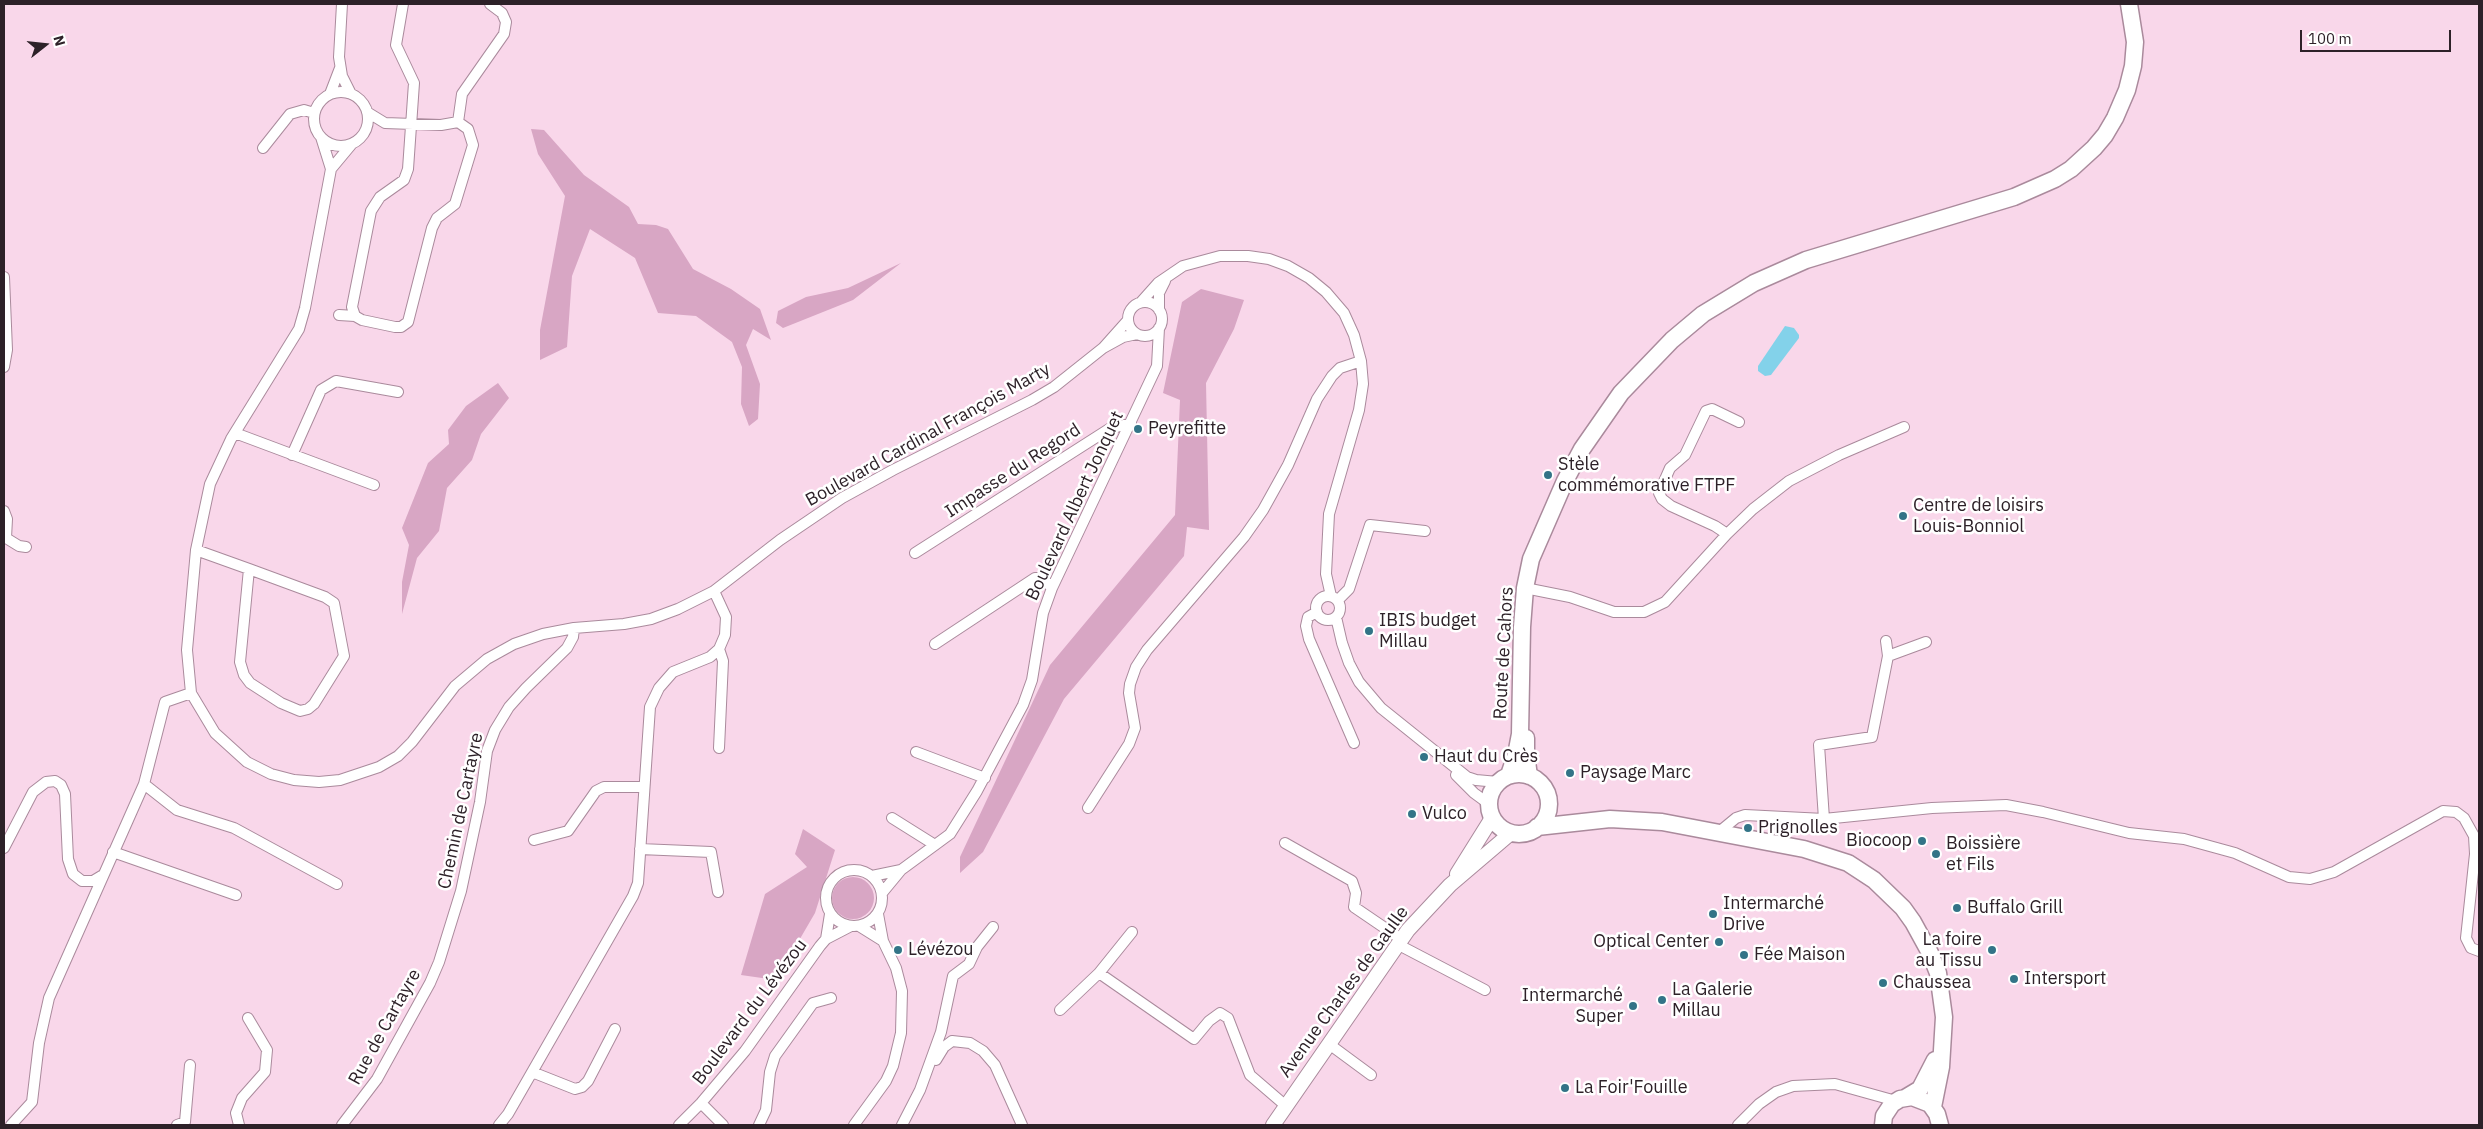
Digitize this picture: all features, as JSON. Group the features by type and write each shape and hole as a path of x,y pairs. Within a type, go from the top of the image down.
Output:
{"main road":[{"name":"Route de Cahors","path":"1504,779 1516,755 1520,734 1522,627 1530,588 1541,557 1542,534 1565,481 1601,421 1633,379 1672,340 1727,298 1778,271 1806,260 2014,197 2055,179 2083,159 2100,142 2115,118 2128,90 2135,42 2129,4"},
{"name":"Route de Cahors","path":"1529,776 1526,754 1530,588"},
{"path":"1450,885 1491,811 1491,792 1504,779 1519,774 1529,776 1544,788 1548,806 1545,818 1537,827"},
{"path":"1548,806 1566,818 1652,821 1804,849 1848,864 1874,880 1903,908 1922,937 1938,973 1944,1016 1941,1067 1933,1107 1940,1125"},
{"path":"1491,811 1500,827 1511,832 1522,833 1537,827 1589,820"},
{"path":"1450,885 1511,832"},
{"name":"Avenue Charles de Gaulle","path":"1273,1125 1399,941 1450,885"},
{"path":"1883,1121 1901,1100 1920,1088 1925,1082 1942,1047"},
{"path":"1901,1100 1922,1099 1933,1107"}],"street":[{"path":"330,94 340,68 342,4"},
{"path":"355,316 352,307 371,211 380,197 404,180 412,124 414,83 396,46 402,4"},
{"path":"458,122 462,94 504,34 506,22 502,13 490,4"},
{"path":"340,68 351,94"},
{"path":"11,1125 32,1102 39,1043 49,998 65,967 103,875 144,784 165,702 191,693 186,650 196,550 210,484 235,432 298,329 305,308 331,169 321,137 316,130 314,113 317,105 330,94 337,92 351,94 364,104 367,112 368,121 361,137"},
{"path":"263,148 290,114 304,110 314,113"},
{"path":"339,315 355,316 362,320 395,327 402,327 408,322 432,228 437,218 455,204 473,145 468,129 458,122 441,125 385,123 367,112"},
{"path":"331,169 352,144 385,123"},
{"path":"321,137 335,146 352,144"},
{"path":"1158,353 1129,325 1130,310 1170,274 1183,266 1220,256 1248,256 1269,259 1288,266 1310,278 1326,292 1344,313 1354,335 1361,361 1363,384 1359,410 1329,514 1326,574 1330,598 1341,607 1332,618"},
{"path":"1141,335 1155,332 1159,328 1162,319 1159,310 1159,293 1170,274"},
{"path":"4,277 7,350 4,367"},
{"path":"1141,302 1152,304 1159,310"},
{"name":"Boulevard Cardinal François Marty","path":"191,693 215,733 247,762 271,774 294,780 319,782 361,775 398,756 412,742 455,686 487,659 514,644 543,634 574,628 624,624 651,619 678,609 714,591 780,540 842,498 1054,387 1103,348 1128,320"},
{"name":"Boulevard Albert Jonquet","path":"882,893 901,870 950,834 985,778 1023,705 1032,680 1043,613 1052,588 1157,366 1159,328"},
{"name":"Boulevard Cardinal François Marty","path":"1103,348 1123,338 1141,335"},
{"path":"1088,808 1129,744 1135,728 1129,693 1136,667 1148,650 1244,537 1264,510 1288,465 1317,399 1332,376 1340,368 1361,361"},
{"path":"292,455 321,390 336,381 398,392"},
{"path":"1727,534 1715,526 1671,506 1662,499 1659,493 1670,468 1685,455 1706,411 1712,409 1738,422"},
{"name":"Impasse du Regord","path":"916,553 1108,429 1131,423"},
{"path":"1530,588 1570,597 1614,612 1644,612 1665,602 1727,534 1753,509 1789,481 1904,427"},
{"path":"235,432 374,486"},
{"path":"4,511 7,519 6,538 19,546 26,547"},
{"path":"1332,618 1321,618 1317,612 1317,604 1350,589 1370,525 1425,531"},
{"path":"196,550 249,569 325,597 334,603 344,656 314,704 308,709 300,710 282,703 250,683 244,675 240,662 249,569"},
{"path":"935,644 1035,578 1042,578 1052,588"},
{"path":"499,1125 532,1072 633,896 638,883 643,787 650,707 660,688 673,672 710,657 719,649 725,635 726,617 714,591"},
{"path":"1317,612 1308,617 1306,626 1309,639 1354,743"},
{"path":"1332,618 1359,682 1370,697 1435,753 1467,777 1476,780 1504,779"},
{"name":"Chemin de Cartayre","path":"447,939 466,867 487,751 495,730 509,708 526,688 567,648 573,637 574,628"},
{"path":"1824,819 1819,744 1872,737 1888,656 1886,641"},
{"path":"1888,656 1926,642"},
{"path":"719,649 723,662 719,748"},
{"path":"916,752 985,778"},
{"path":"1435,753 1491,811"},
{"path":"4,848 33,792 46,782 55,781 61,785 65,794 68,859 73,874 82,881 94,896"},
{"path":"144,784 177,810 234,828 337,884"},
{"path":"534,840 568,831 596,791 604,787 643,787"},
{"path":"1719,832 1736,818 1744,815 1824,819 1932,808 2006,805 2053,814 2128,833 2184,839 2236,853 2289,877 2310,879 2334,872 2443,811 2456,812 2464,818 2474,836 2475,854 2466,938 2471,948 2479,951"},
{"path":"892,818 935,845"},
{"path":"1285,843 1352,881 1356,893 1354,906 1399,941 1485,990"},
{"path":"640,849 711,852 718,892"},
{"path":"113,852 236,895"},
{"path":"855,926 873,920 878,914 881,908 882,893 872,876 857,870 841,873 834,878 826,892 830,914 840,923 855,926 883,940"},
{"name":"Boulevard Albert Jonquet","path":"872,876 901,870"},
{"path":"82,881 93,881 103,875"},
{"name":"Boulevard du Lévézou","path":"679,1125 701,1103 745,1051 826,939 830,914"},
{"path":"854,1125 886,1081 893,1066 901,1034 902,991 896,968 883,940 878,914"},
{"name":"Boulevard du Lévézou","path":"826,939 855,926"},
{"path":"920,1090 941,1032 953,976 969,964 977,946 994,927"},
{"path":"1060,1010 1098,973 1132,932"},
{"name":"Rue de Cartayre","path":"342,1125 377,1079 430,983 447,939"},
{"path":"1098,973 1194,1040 1209,1021 1220,1014 1228,1018 1250,1075 1286,1106"},
{"path":"759,1125 766,1110 770,1072 775,1056 814,1003 831,998"},
{"path":"239,1125 236,1113 242,1098 265,1072 267,1050 248,1018"},
{"path":"532,1072 575,1089 582,1086 588,1081 615,1029"},
{"path":"902,1125 944,1047 952,1041 970,1044 990,1056 1022,1125"},
{"path":"1329,1044 1371,1075"},
{"path":"177,1125 185,1122 190,1065"},
{"path":"1738,1125 1759,1104 1776,1092 1794,1086 1835,1084 1901,1100"},
{"path":"1870,1094 1883,1121"},
{"path":"701,1103 723,1125"}],"shaded area":[{"path":"531,129 544,130 584,175 629,207 638,224 656,225 668,229 693,269 731,289 760,309 771,340 753,329 746,345 760,384 758,419 749,426 741,404 742,367 732,342 696,316 658,313 635,258 590,229 572,276 567,347 540,360 540,330 565,196 538,154"},
{"path":"901,263 853,300 783,328 776,323 778,311 806,297 848,288"},
{"path":"1201,289 1244,300 1234,329 1206,383 1209,530 1187,527 1184,556 1064,699 983,852 960,873 960,857 1050,665 1175,515 1180,400 1163,393 1182,302"},
{"path":"498,383 509,398 481,434 472,460 447,488 439,531 417,558 402,614 402,582 409,545 402,528 428,463 449,444 448,430 466,406"},
{"path":"803,829 835,850 815,913 776,980 741,975 765,894 807,867 795,854"},
{"path":"853,877 868,883 874,898 868,913 853,919 838,913 832,898 838,883"}],"water":[{"path":"1785,326 1794,328 1799,338 1771,375 1765,376 1758,371 1758,366"}],"place":[{"name":"Peyrefitte","path":"1138,429"},
{"name":"Stèle commémorative FTPF","path":"1548,475"},
{"name":"Centre de loisirs Louis-Bonniol","path":"1903,516"},
{"name":"IBIS budget Millau","path":"1369,631"},
{"name":"Haut du Crès","path":"1424,757"},
{"name":"Paysage Marc","path":"1570,773"},
{"name":"Vulco","path":"1412,814"},
{"name":"Prignolles","path":"1748,828"},
{"name":"Biocoop","path":"1922,841"},
{"name":"Boissière et Fils","path":"1936,854"},
{"name":"Buffalo Grill","path":"1957,908"},
{"name":"Intermarché Drive","path":"1713,914"},
{"name":"Optical Center","path":"1719,942"},
{"name":"Lévézou","path":"898,950"},
{"name":"La foire au Tissu","path":"1992,950"},
{"name":"Fée Maison","path":"1744,955"},
{"name":"Intersport","path":"2014,979"},
{"name":"Chaussea","path":"1883,983"},
{"name":"La Galerie Millau","path":"1662,1000"},
{"name":"Intermarché Super","path":"1633,1006"},
{"name":"La Foir'Fouille","path":"1565,1088"}]}
